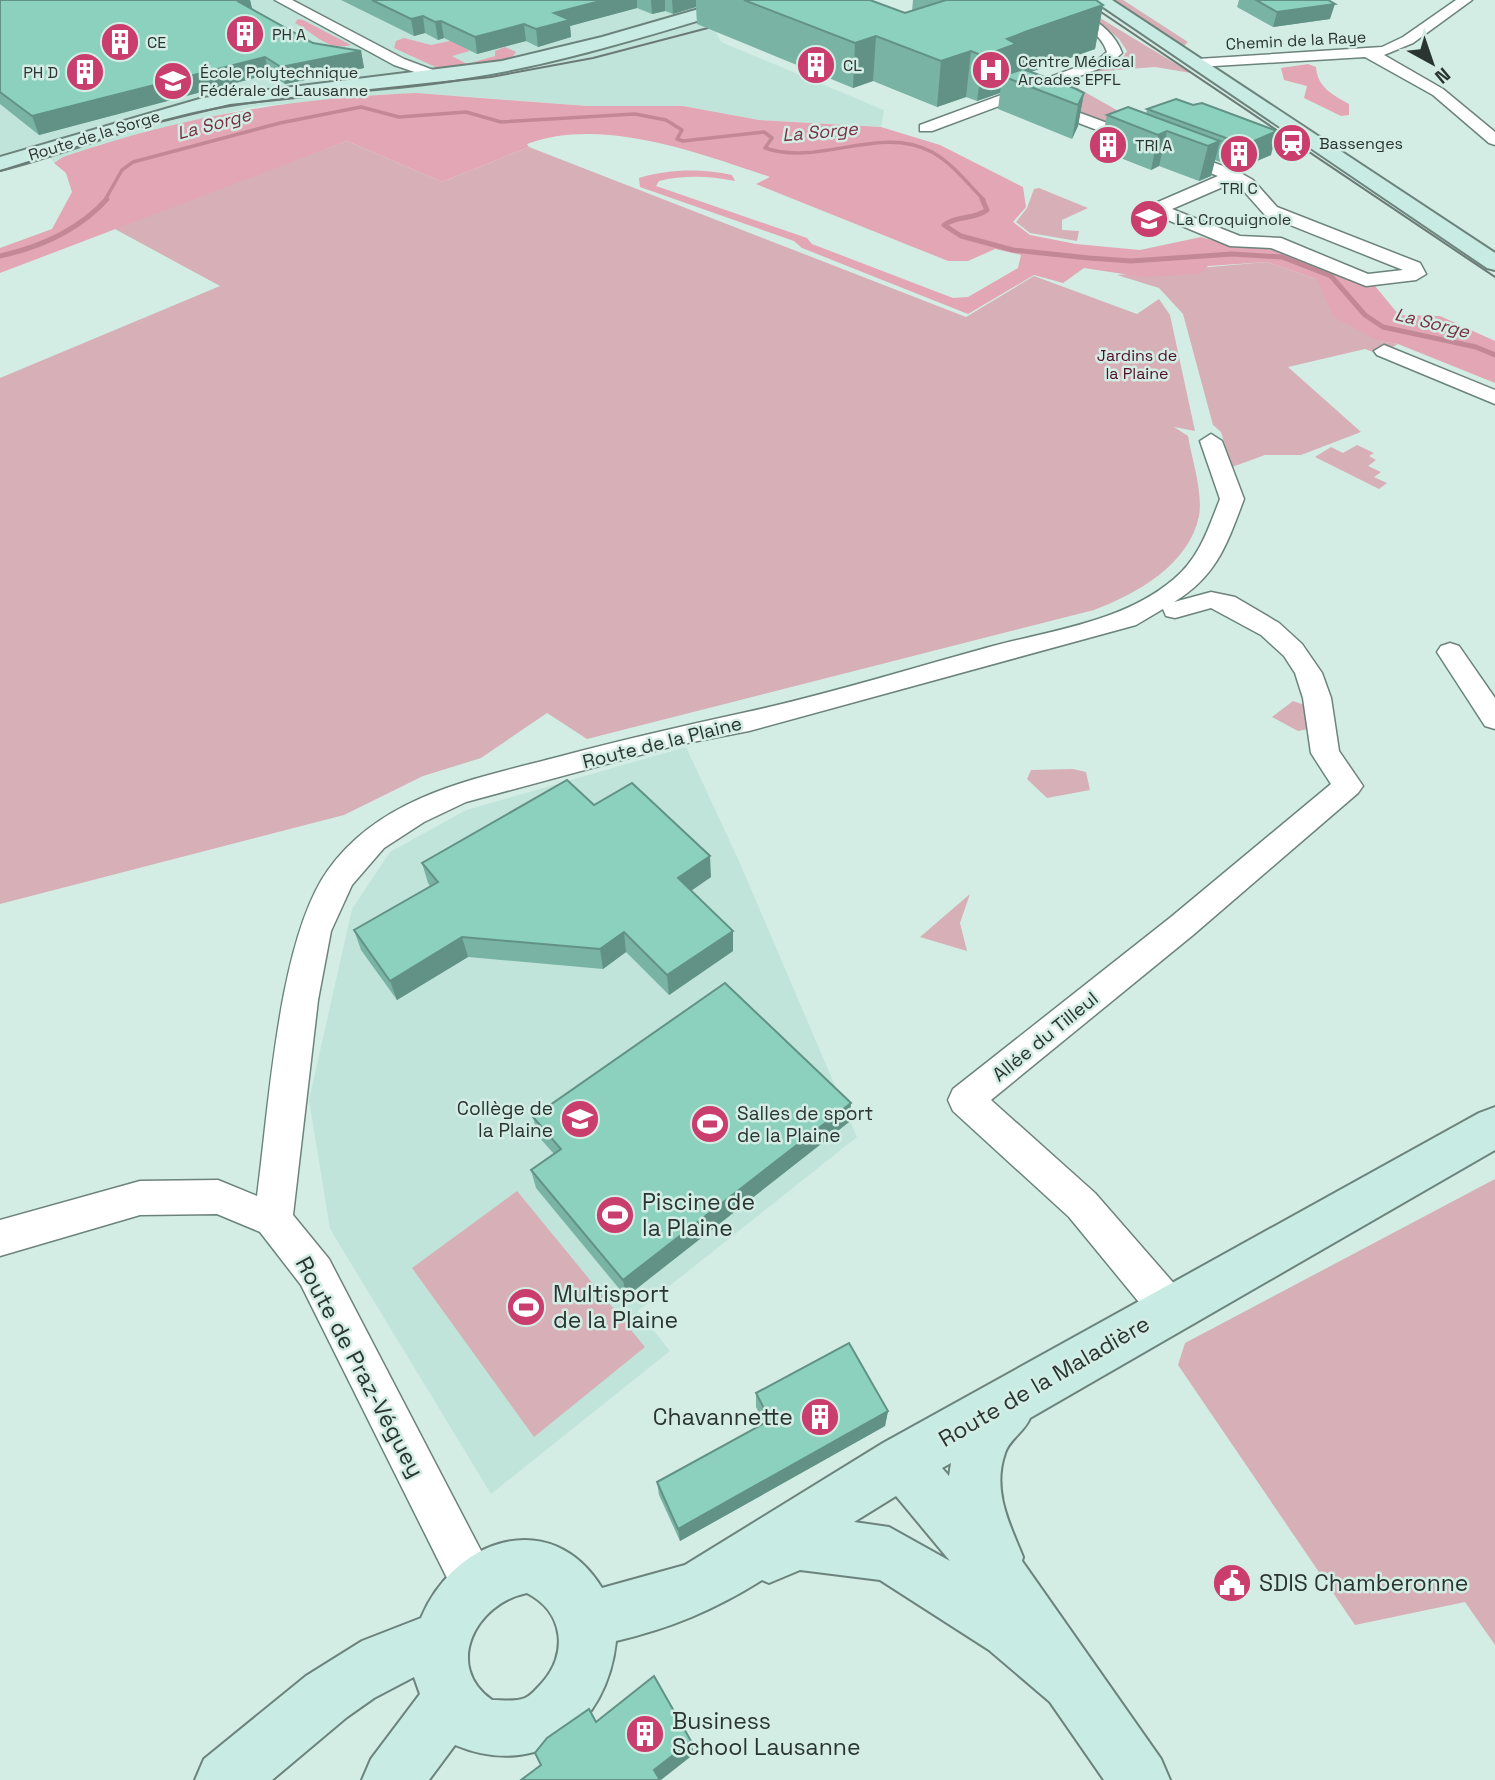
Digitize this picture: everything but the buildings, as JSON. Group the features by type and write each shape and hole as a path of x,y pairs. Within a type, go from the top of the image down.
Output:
{"main road":[{"name":"Route de la Sorge","path":"0,164 151,116 200,105 266,93 440,76 562,52 748,0"},
{"path":"1101,0 1494,261"},
{"name":"Route de la Maladière","path":"588,1620 650,1605 700,1587 902,1462 1495,1127"},
{"path":"1021,1394 981,1439 974,1483 977,1517 1013,1593 1070,1682 1140,1780"},
{"path":"902,1462 1013,1593"},
{"path":"700,1587 800,1542 889,1554 1009,1630 1070,1682"},
{"path":"530,1564 547,1569 563,1578 577,1596 588,1620 589,1647 574,1690 544,1722 527,1730 505,1733 486,1729 467,1719 451,1701 442,1674 442,1642 454,1608 474,1584 497,1570 530,1564"},
{"path":"225,1780 331,1695 374,1665 419,1645 442,1642"},
{"path":"392,1780 451,1701"}],"street":[{"path":"282,0 399,62 440,76"},
{"path":"926,128 1104,62 1115,53 1111,42 1092,26 1036,0"},
{"name":"Chemin de la Raye","path":"1198,64 1370,54 1398,46 1465,0"},
{"path":"1370,54 1438,92 1495,139"},
{"path":"370,83 393,75 399,62"},
{"path":"1018,94 1231,175 1248,185 1270,211 1425,271 1366,280 1274,242 1237,242 1157,209 1231,175"},
{"path":"1384,351 1495,398"},
{"name":"Route de la Plaine","path":"273,1220 301,1000 315,931 339,879 373,840 413,814 457,794 677,735 749,721 1127,619 1182,586 1210,556 1232,499 1211,441"},
{"name":"Allée du Tilleul","path":"1170,1309 1082,1205 966,1100 1182,926 1348,786 1325,753 1317,698 1308,673 1293,650 1270,629 1226,603 1211,600 1175,610"},
{"path":"1450,652 1495,719"},
{"name":"Route de Praz-Véguey","path":"0,1238 140,1198 218,1197 273,1220 315,1272 474,1584"}],"shaded area":[{"name":"École Polytechnique Fédérale de Lausanne","path":"0,0 734,0 509,60 457,70 279,88 197,101 0,160"},
{"path":"768,0 716,32 721,42 884,110 881,127 759,120 683,106 587,106 459,96 387,94 252,107 98,145 54,163 49,156 111,133 224,104 471,78 515,70"},
{"path":"298,19 351,45 328,44 295,23"},
{"path":"404,38 431,45 464,38 463,47 470,51 452,56 467,64 495,56 495,51 505,47 516,52 510,61 444,71 394,48 396,41"},
{"path":"1308,64 1316,67 1319,80 1327,90 1349,104 1349,115 1341,116 1304,98 1307,86 1284,80 1281,68"},
{"path":"416,93 587,106 683,106 759,120 881,127 940,145 1023,187 1026,207 1013,222 1030,235 1076,244 1140,250 1201,237 1233,246 1289,251 1375,286 1399,315 1440,316 1495,341 1495,383 1398,344 1379,341 1334,317 1316,279 1267,262 1208,266 1200,274 1143,277 1084,268 1063,283 1034,275 968,314 802,248 794,241 640,187 639,178 685,170 732,175 735,181 687,177 659,181 656,186 807,238 812,244 953,298 968,297 1018,268 1021,255 995,249 968,261 948,261 756,184 770,177 681,149 618,136 556,136 527,144 529,147 442,182 347,141 0,273 0,248 52,229 72,192 66,173 54,163 63,157 150,131 236,112 325,99"},
{"name":"Collège de la Plaine","path":"686,747 739,861 857,1137 638,1311 670,1351 491,1494 330,1229 309,1100 352,909 390,852 466,810"}],"green space":[{"path":"1108,0 1123,0 1188,42 1184,46"},
{"path":"1080,6 1191,73 1155,67 1091,72 1120,62 1127,51 1119,39"},
{"path":"1067,82 1145,126 1126,133 1030,96"},
{"name":"Jardins de la Plaine","path":"347,141 442,182 529,147 966,317 1034,276 1137,314 1159,299 1170,315 1195,431 1174,427 1188,436 1200,497 1199,516 1193,533 1184,549 1158,575 1127,595 1094,610 587,739 547,713 481,758 423,776 344,815 0,904 0,378 220,286 113,228"},
{"path":"1039,188 1088,208 1062,220 1062,230 1079,231 1077,241 1030,233 1016,222 1027,208 1034,189"},
{"path":"1267,262 1316,279 1379,341 1398,344 1379,354 1365,349 1288,367 1361,432 1301,455 1265,455 1232,467 1221,432 1213,425 1183,314 1159,288 1117,275"},
{"path":"1357,445 1374,453 1369,456 1376,460 1368,466 1381,472 1374,477 1387,483 1379,489 1315,457 1331,447 1343,453"},
{"path":"1293,701 1307,706 1309,729 1298,731 1272,717"},
{"path":"1073,769 1086,772 1090,790 1047,798 1027,779 1031,770"},
{"path":"970,894 960,923 967,951 920,937"},
{"path":"1495,1179 1495,1645 1465,1602 1355,1625 1178,1365 1185,1343"},
{"name":"Multisport de la Plaine","path":"517,1191 645,1347 534,1437 412,1268"}],"waterway":[{"name":"La Sorge","path":"105,200 122,170 133,162 280,123 361,107 399,117 466,112 501,122 635,114 666,120 682,130 677,139 683,141 764,132 772,138 765,148 786,152 807,153 892,142 932,152 960,174 984,200"},
{"name":"La Sorge","path":"0,256 30,248 58,236 84,220 107,199"},
{"name":"La Sorge","path":"982,199 987,210 944,225 961,236 1013,250 1089,258 1131,261 1232,254 1282,257 1331,276 1365,315 1383,327 1476,347 1495,355"}],"tram line":[{"path":"1083,0 1495,277"},
{"path":"0,171 143,126 230,105 491,77 593,58 727,23"}],"place":[{"name":"PH A","path":"245,34"},
{"name":"CE","path":"120,42"},
{"name":"CL","path":"816,65"},
{"name":"Centre Médical Arcades EPFL","path":"991,70"},
{"name":"PH D","path":"85,72"},
{"name":"École Polytechnique Fédérale de Lausanne","path":"173,81"},
{"name":"Bassenges","path":"1292,143"},
{"name":"TRI A","path":"1108,145"},
{"name":"TRI C","path":"1239,154"},
{"name":"La Croquignole","path":"1149,219"},
{"name":"Collège de la Plaine","path":"580,1119"},
{"name":"Salles de sport de la Plaine","path":"710,1124"},
{"name":"Piscine de la Plaine","path":"615,1215"},
{"name":"Multisport de la Plaine","path":"526,1307"},
{"name":"Chavannette","path":"820,1417"},
{"name":"SDIS Chamberonne","path":"1232,1583"},
{"name":"Business School Lausanne","path":"645,1734"}]}
